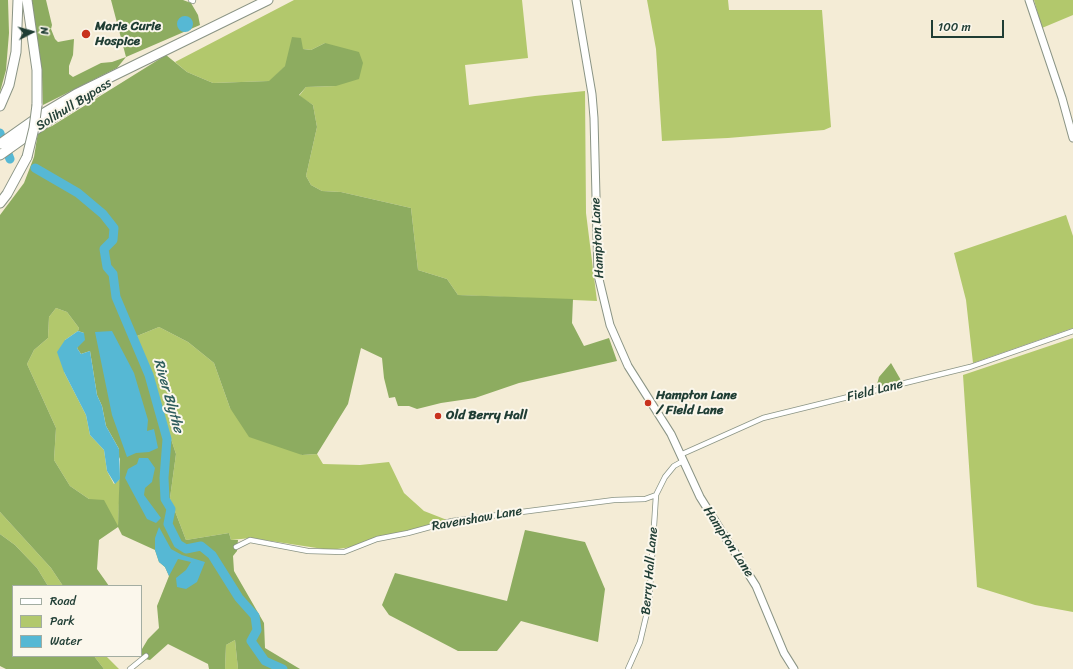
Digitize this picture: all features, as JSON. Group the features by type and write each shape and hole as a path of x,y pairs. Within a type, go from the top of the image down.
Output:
{"highway":[{"path":"0,106 8,85 16,52 18,0"},
{"path":"0,203 7,194 27,156 34,128 37,105 37,70 27,0"},
{"name":"Solihull Bypass","path":"0,144 44,113 76,94 268,0"},
{"name":"Solihull Bypass","path":"0,155 48,121 149,58"}],"main road":[{"name":"Hampton Lane","path":"576,0 592,94 594,118 598,275 601,292 618,346 634,376 667,427 700,497 756,586 784,653 794,669"},
{"path":"1029,0 1064,103 1073,138"}],"street":[{"name":"Field Lane","path":"681,458 762,418 970,367 1073,331"},
{"path":"656,495 665,477 681,458"},
{"name":"Ravenshaw Lane","path":"236,547 250,540 308,551 344,552 377,539 408,533 452,521 614,500 645,499 656,495"},
{"name":"Berry Hall Lane","path":"628,669 640,642 649,604 656,495"},
{"path":"130,669 146,656"}],"green space":[{"path":"0,0 8,0 9,33 6,70 0,92"},
{"path":"31,0 46,0 52,25 51,29 55,39 58,42 74,39 73,55 69,66 69,74 73,77 101,63 112,62 126,57 117,68 43,105 42,76"},
{"path":"111,0 183,0 191,3 198,15 200,25 126,57"},
{"path":"294,0 522,0 528,58 465,65 469,105 585,91 586,213 597,301 458,295 447,279 418,270 411,208 341,192 322,191 311,185 306,176 317,127 313,105 299,96 306,87 336,86 325,43 311,50 303,49 270,81 213,83 187,72 175,62"},
{"path":"647,0 728,0 729,10 822,10 831,127 824,130 728,138 662,141 656,49"},
{"path":"1034,0 1073,0 1073,15 1042,28"},
{"path":"292,37 301,38 303,49 311,50 325,43 359,52 363,63 359,79 336,86 306,87 299,95 313,105 317,127 306,176 311,185 322,191 341,192 411,208 418,270 447,279 458,295 573,299 572,323 584,346 609,338 617,361 519,383 475,398 441,403 417,409 409,406 398,406 395,397 389,398 384,378 382,358 361,348 348,404 317,454 302,455 249,437 230,408 214,363 188,342 159,327 137,336 176,454 170,498 186,540 229,533 231,540 238,540 237,551 233,556 234,571 264,623 265,648 300,669 238,669 235,640 226,645 225,669 209,669 208,664 168,644 150,660 140,658 142,657 142,649 148,639 159,628 157,606 169,576 165,567 159,562 155,550 122,535 118,527 99,540 97,569 108,585 62,585 51,568 0,512 0,215 24,183 34,157 38,132 52,126 166,55 187,72 213,83 269,81 285,66","holes":["56,308 67,312 79,328 78,331 84,333 77,348 81,354 90,351 97,395 102,406 106,426 119,449 118,526 104,500 89,499 70,486 54,460 56,428 27,364 34,350 48,338 49,317"]},
{"path":"1066,215 1073,236 1073,328 973,363 966,300 954,253"},
{"path":"56,308 67,312 79,328 78,331 65,340 64,372 86,415 90,435 104,450 107,471 114,484 120,479 118,527 89,499 70,486 54,460 56,428 27,364 34,350 48,338 49,317"},
{"path":"159,327 188,342 214,363 230,408 302,455 317,454 323,464 360,465 389,462 404,493 424,511 447,520 361,543 352,547 330,550 251,538 231,540 229,533 186,540 170,498 176,454 137,336"},
{"path":"1073,338 1073,612 1035,605 977,587 963,375"},
{"path":"891,363 902,382 876,388 879,377"},
{"path":"0,512 51,568 62,585 47,585 37,568 15,545 0,534"},
{"path":"525,530 585,542 605,589 598,642 521,621 497,651 458,651 389,615 382,605 395,573 507,601"},
{"path":"0,534 15,545 37,568 47,585 12,585 12,657 95,657 104,669 6,669 0,666"},
{"path":"235,640 238,669 225,669 226,645"},
{"path":"95,657 107,657 119,669 104,669"}],"water":[{"path":"185,16 191,18 193,24 191,30 185,32 179,30 177,24 179,18"},
{"path":"78,331 84,333 85,340 77,348 81,354 90,351 97,395 102,406 106,426 119,449 120,479 115,484 107,471 104,450 90,435 86,415 64,372 57,352 65,340"},
{"path":"112,331 134,373 148,420 147,431 154,429 158,448 149,452 136,453 127,457 112,415 95,332"},
{"path":"139,458 148,458 155,468 152,482 145,488 144,495 161,518 156,523 147,519 125,478 128,469 137,464"},
{"path":"159,527 171,549 182,555 205,562 197,582 186,589 177,587 176,578 186,570 191,562 178,559 169,576 165,567 159,562 155,550 155,538"}],"waterway":[{"path":"0,133 1,137"},
{"name":"River Blythe","path":"8,154 10,159"},
{"name":"River Blythe","path":"35,168 78,193 103,214 114,228 113,240 104,249 107,267 113,274 116,297 149,375 167,439 164,478 165,499 171,509 168,524 178,544 186,549 201,546 212,555 239,598 255,616 257,630 251,641 265,661 283,669"}],"place":[{"name":"Marie Curie Hospice","path":"86,34"},
{"name":"Hampton Lane / Field Lane","path":"648,403"},
{"name":"Old Berry Hall","path":"438,416"}]}
